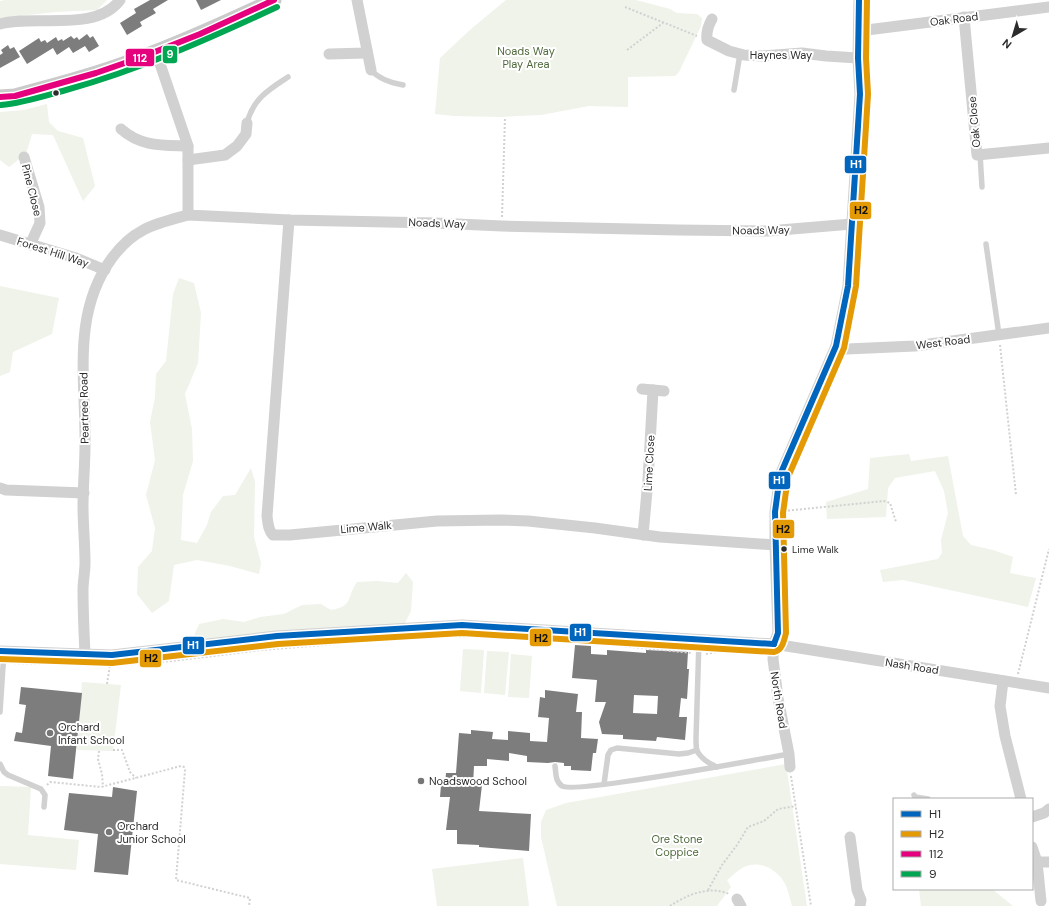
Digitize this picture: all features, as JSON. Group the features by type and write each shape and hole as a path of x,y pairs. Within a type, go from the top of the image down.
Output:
{"street":[{"path":"0,24 24,21 69,21 102,15 118,4 120,0"},
{"path":"0,97 15,96 122,65 156,52 274,0"},
{"path":"357,0 371,70"},
{"name":"North Road","path":"790,767 773,659 774,644 778,633 775,545 776,512 780,475 836,346 848,286 860,94 858,58 859,0"},
{"name":"Oak Road","path":"859,31 1049,7"},
{"name":"Oak Close","path":"964,18 977,155 1049,148"},
{"path":"707,40 706,32 712,19"},
{"name":"Haynes Way","path":"707,40 723,49 740,54 762,56 802,53 858,58"},
{"path":"156,52 188,146 188,214"},
{"path":"329,54 367,53"},
{"path":"188,160 225,155 237,146 246,134 247,123"},
{"path":"121,128 129,136 148,144 188,146"},
{"name":"Pine Close","path":"24,157 40,215 40,223 30,245"},
{"name":"Noads Way","path":"188,214 289,220 435,222 502,226 768,231 852,224"},
{"name":"Peartree Road","path":"85,654 83,590 85,565 85,437 83,365 84,337 92,297 105,270 119,249 136,233 155,224 188,214"},
{"name":"Lime Walk","path":"289,220 268,509 269,528 273,535 290,535 437,521 478,520 528,521 698,541 775,545"},
{"name":"Forest Hill Way","path":"0,235 76,258 105,270"},
{"name":"West Road","path":"836,346 847,349 915,346 1049,328"},
{"name":"Lime Close","path":"643,535 646,501 647,390 664,391"},
{"path":"0,488 6,490 84,493"},
{"name":"Nash Road","path":"2,651 85,654 111,660 277,636 462,625 774,644 1049,688"},
{"path":"1003,681 1000,706 1002,721 1021,798"},
{"path":"1033,818 1049,809"},
{"path":"850,837 858,890 861,900 860,906"},
{"path":"1033,850 1037,862 1041,901"},
{"path":"1037,862 1049,862"}],"lane":[{"path":"734,90 740,54"},
{"path":"371,70 384,80 404,85"},
{"path":"247,123 250,112 255,103 272,88 288,77"},
{"path":"980,154 982,187"},
{"path":"986,244 999,335"},
{"path":"699,640 696,738 697,750 711,765 718,767"},
{"path":"0,712 3,663 2,651"},
{"path":"604,784 608,755 611,750 617,748 679,754 697,750"},
{"path":"555,766 556,778 562,786 569,788 718,767 789,754"},
{"path":"0,764 4,772 8,775 41,789 45,795 44,807"},
{"path":"914,795 915,797 922,798"}],"path":[{"path":"625,7 707,40"},
{"path":"627,50 663,22"},
{"path":"502,226 505,117"},
{"path":"999,335 1016,495"},
{"path":"776,512 884,501 890,503 896,522"},
{"path":"1016,682 1049,549"},
{"path":"440,638 469,637"},
{"path":"117,665 151,663 262,650 342,643"},
{"path":"618,646 705,654 720,651"},
{"path":"103,665 111,660"},
{"path":"107,684 111,660"},
{"path":"3,663 43,664"},
{"path":"113,750 122,750 130,772 136,778"},
{"path":"99,751 98,759 102,774 103,787"},
{"path":"41,789 50,782 103,787 181,766 184,767 176,880 250,898 249,906"},
{"path":"790,767 812,906"},
{"path":"708,890 722,865 748,827 764,821 778,809 796,806"},
{"path":"670,906 680,899 708,890 727,893 739,903"}],"green space":[{"path":"107,0 97,10 56,12 0,18 0,1"},
{"name":"Noads Way Play Area","path":"506,0 636,0 670,9 677,13 697,14 702,18 701,26 679,72 675,76 628,77 628,107 589,106 541,115 500,117 435,114 440,58 471,29"},
{"path":"47,104 49,122 58,131 83,138 95,186 83,201 53,135 32,134 26,154 9,167 0,160 0,112 24,110"},
{"path":"179,278 194,283 201,313 198,363 185,394 192,429 193,461 183,495 181,540 197,543 207,525 211,512 223,496 235,495 251,468 255,482 254,537 261,563 259,574 230,566 197,560 174,565 169,601 152,613 137,594 138,567 152,551 155,528 146,495 155,460 150,422 155,397 156,374 166,361 173,294"},
{"path":"0,286 59,298 52,334 13,352 10,372 0,376"},
{"path":"909,454 911,461 948,456 963,536 971,545 993,550 1013,557 1010,573 1036,578 1028,607 903,580 883,582 880,570 938,559 942,553 941,540 948,513 944,491 935,471 895,478 888,488 886,517 827,519 826,502 868,489 870,458"},
{"path":"406,573 413,582 411,611 401,631 214,640 193,638 199,624 223,619 244,622 260,617 284,614 302,605 321,604 331,610 338,608 346,604 357,582 377,581 398,583"},
{"path":"463,649 484,650 481,693 460,691"},
{"path":"487,651 509,652 505,695 484,693"},
{"path":"511,654 532,656 529,698 508,697"},
{"path":"82,682 121,685 113,751 77,750"},
{"name":"Ore Stone Coppice","path":"786,764 807,906 792,906 787,888 779,876 774,871 762,865 755,864 742,868 727,880 731,887 717,906 557,906 541,837 541,822 546,810 566,803"},
{"path":"0,786 31,787 28,835 79,840 76,870 0,864"},
{"path":"523,858 529,906 437,906 432,869"},
{"path":"919,890 993,890 1013,906 921,906"}],"building":[{"path":"150,0 168,0 153,9 156,13 140,22 142,26 127,35 120,23 136,13 134,9"},
{"path":"196,0 221,0 201,10"},
{"path":"87,34 90,38 93,36 99,46 89,52 85,46 73,53 69,47 57,55 53,48 27,64 19,51 39,38 41,42 45,40 47,43 56,37 58,41 62,39 63,41 71,36 74,39 77,37 79,40"},
{"path":"8,45 10,49 14,47 20,57 0,68 0,55 3,53 1,50"},
{"path":"575,645 591,646 591,654 607,655 607,650 646,653 646,650 688,652 687,669 689,669 687,699 681,698 679,717 687,717 685,740 657,737 656,741 623,739 623,735 602,734 599,722 606,702 595,702 597,680 572,678","holes":["634,695 658,696 657,714 633,713"]},
{"name":"Orchard Infant School","path":"21,687 82,693 73,779 48,776 51,746 14,741 16,732 22,733 26,705 19,704"},
{"path":"545,690 578,694 576,712 582,712 581,738 598,739 596,753 593,753 591,771 571,770 571,766 564,766 564,763 527,762 527,756 509,753 509,761 487,759 487,766 474,766 473,785 482,785 479,811 531,814 529,851 457,844 457,830 446,830 450,797 440,797 441,785 445,785 446,773 456,773 459,733 471,734 471,730 493,732 492,739 508,740 508,731 530,733 530,741 547,742 549,718 538,717 540,697 545,698"},
{"name":"Orchard Junior School","path":"113,787 137,791 128,875 94,872 98,834 64,830 69,793 112,797"}],"transit line":[{"name":"112","path":"0,97 15,96 96,73 142,57 200,34 274,0"},
{"name":"H1","path":"774,644 778,633 775,512 780,475 836,346 848,286 860,94 858,58 859,0"},
{"name":"H2","path":"0,659 112,663 278,644 462,633 774,652 779,650 786,633 783,513 788,477 844,348 856,286 868,94 866,58 867,0"},
{"name":"9","path":"1,105 42,97 120,73 199,42 277,7"},
{"name":"H1","path":"0,651 112,655 277,636 462,625 774,644"}],"place":[{"name":"Lime Walk","path":"784,549"},
{"name":"Orchard Infant School","path":"50,733"},
{"name":"Noadswood School","path":"421,781"},
{"name":"Orchard Junior School","path":"109,832"}]}
